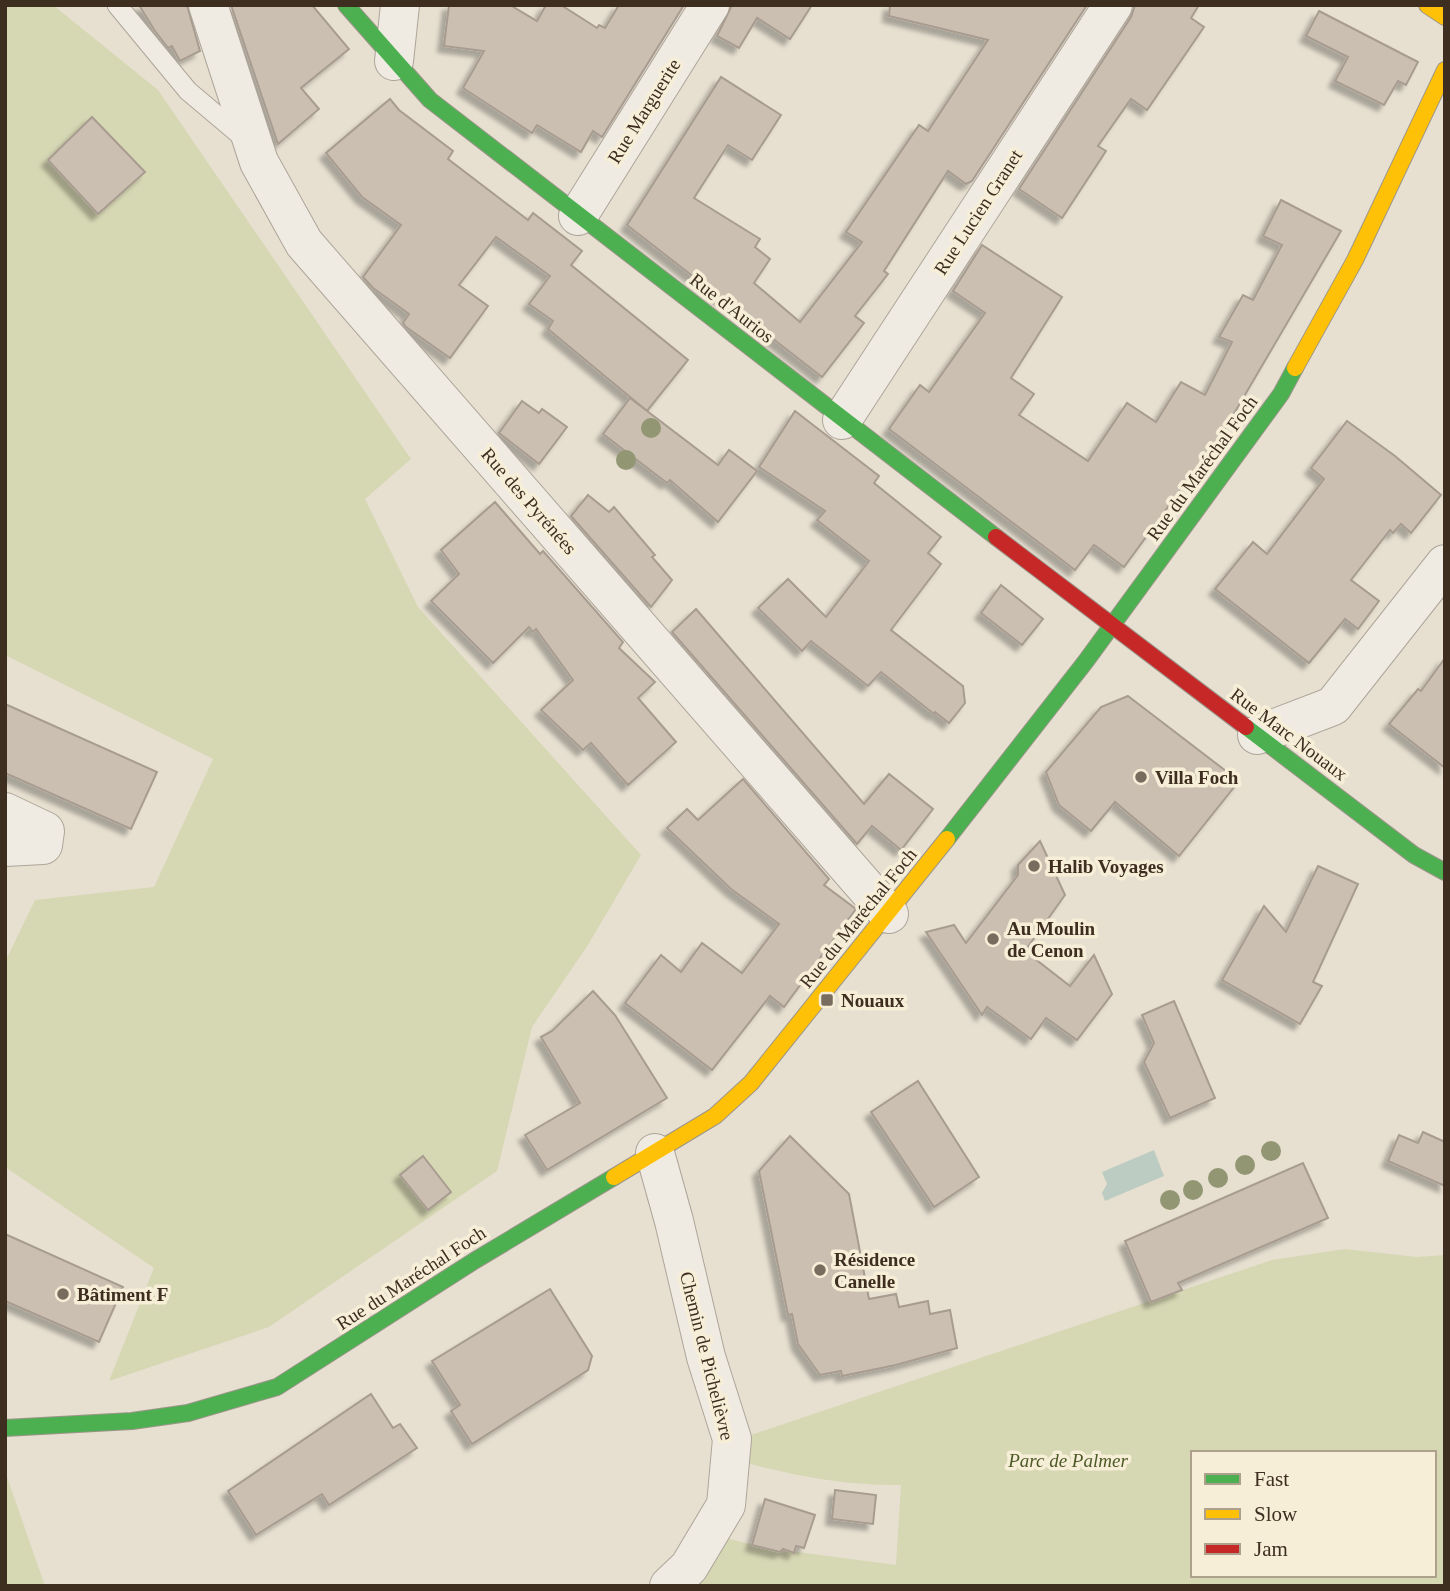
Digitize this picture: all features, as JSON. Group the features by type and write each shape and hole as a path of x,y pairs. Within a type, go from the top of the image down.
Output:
{"street":[{"name":"Rue des Pyrénées","path":"208,5 260,162 304,243 890,914"},
{"name":"Rue d'Aurios","path":"346,5 430,100 1111,625"},
{"path":"394,61 400,5"},
{"name":"Rue Marguerite","path":"578,216 710,5"},
{"name":"Rue Lucien Granet","path":"842,420 1113,5"},
{"path":"1427,5 1445,17"},
{"name":"Rue du Maréchal Foch","path":"5,1428 132,1421 188,1413 277,1387 485,1254 715,1115 751,1083 890,914 1111,625 1281,394 1355,260 1445,70"},
{"path":"1257,735 1333,706 1445,564"},
{"name":"Rue Marc Nouaux","path":"1111,625 1414,855 1445,872"},
{"path":"5,812 46,831 43,845 5,847"},
{"name":"Chemin de Pichelièvre","path":"654,1153 674,1221 706,1357 732,1439 726,1505 689,1567 668,1586"}],"lane":[{"path":"117,5 188,91 254,146"}],"green space":[{"path":"5,5 53,5 158,90 411,459 365,499 418,607 641,855 588,945 532,1027 497,1171 269,1327 109,1381 154,1268 5,1167 5,962 35,900 154,887 213,759 5,655"},
{"name":"Parc de Palmer","path":"1345,1249 1417,1257 1445,1255 1445,1586 684,1586 722,1537 780,1552 783,1550 896,1565 901,1485 860,1484 823,1479 746,1463 745,1437 1272,1260"},
{"path":"7,1477 45,1586 5,1586"}],"shaded area":[{"path":"1154,1150 1164,1176 1105,1201 1102,1193 1107,1184 1102,1172"}],"building":[{"path":"139,5 187,5 200,51 180,61 172,46 168,48 155,31"},
{"path":"231,5 312,5 349,49 301,88 319,109 278,144"},
{"path":"449,5 510,5 537,21 546,5 561,5 597,28 599,25 605,28 619,5 684,5 602,137 593,131 581,152 537,125 532,133 463,88 484,51 444,46"},
{"path":"732,5 812,5 790,39 757,18 739,48 717,36"},
{"path":"890,5 1087,5 972,181 966,184 948,171 884,271 888,274 855,316 864,323 822,377 627,225 721,77 781,115 752,160 728,145 694,198 760,239 755,247 770,259 754,283 800,322 862,242 846,232 919,125 928,131 988,40 889,16"},
{"path":"1135,5 1199,5 1191,18 1204,27 1147,110 1131,99 1098,146 1106,151 1062,218 1019,189 1131,17"},
{"path":"1319,11 1418,62 1406,85 1398,81 1384,105 1335,81 1348,57 1306,36"},
{"path":"390,99 399,110 453,151 448,159 528,220 533,213 582,251 571,265 688,360 647,411 548,329 553,321 529,304 550,276 496,237 459,285 488,306 450,358 406,327 403,323 409,314 373,288 363,277 401,225 362,197 326,153"},
{"path":"92,117 145,172 98,214 48,160"},
{"path":"1281,200 1341,231 1225,429 1124,567 1094,545 1075,570 889,429 920,385 929,392 985,313 953,291 982,245 1062,297 1011,378 1034,394 1019,415 1088,461 1127,403 1156,422 1181,382 1205,395 1232,342 1219,337 1243,295 1253,300 1282,245 1263,236"},
{"path":"630,398 718,465 729,450 757,471 718,522 670,480 667,483 603,434"},
{"path":"522,401 539,413 542,409 567,427 539,464 499,433"},
{"path":"795,411 879,476 874,483 941,537 928,553 941,564 891,630 963,686 965,703 949,723 881,672 868,686 811,641 802,651 758,608 788,579 826,617 869,561 817,520 825,511 759,467"},
{"path":"1347,421 1395,456 1441,495 1411,533 1401,524 1393,533 1390,530 1351,580 1379,601 1358,629 1345,619 1309,663 1215,589 1253,542 1267,554 1324,479 1311,468"},
{"path":"588,495 609,512 614,507 655,555 652,557 672,580 651,607 571,516"},
{"path":"495,502 540,554 543,551 623,642 619,648 655,682 638,698 676,742 628,785 591,743 583,750 541,710 573,680 536,629 533,632 529,627 493,663 431,601 459,574 441,550"},
{"path":"1001,585 1043,619 1022,645 981,613"},
{"path":"696,609 864,804 889,774 933,809 901,850 872,826 857,844 672,632"},
{"path":"1445,658 1445,768 1389,724 1418,689 1421,691"},
{"name":"Villa Foch","path":"1128,696 1239,781 1179,856 1115,802 1091,831 1059,805 1046,772 1101,707"},
{"path":"5,704 157,772 131,829 5,773"},
{"path":"743,779 829,879 824,885 856,909 784,1007 770,996 712,1070 625,1003 661,955 681,972 702,943 742,973 779,924 731,889 667,828 687,809 698,820"},
{"path":"1040,841 1065,895 1025,951 1070,986 1094,955 1112,994 1077,1040 1046,1018 1031,1039 987,1007 982,1015 926,932 954,925 966,943 1018,875 1018,865"},
{"path":"1318,866 1358,884 1313,982 1322,986 1300,1024 1222,980 1264,906 1286,932"},
{"path":"593,991 615,1015 667,1098 547,1170 525,1135 580,1103 541,1037 552,1031"},
{"path":"1174,1001 1215,1098 1170,1118 1144,1062 1154,1043 1142,1015"},
{"path":"918,1081 979,1177 934,1207 871,1112"},
{"path":"1423,1132 1445,1142 1445,1186 1388,1161 1399,1135 1418,1143"},
{"name":"Résidence Canelle","path":"790,1136 849,1194 869,1299 896,1294 899,1307 928,1301 930,1314 950,1310 957,1348 842,1376 841,1371 820,1375 798,1344 792,1314 788,1315 759,1171"},
{"path":"423,1156 451,1192 428,1210 400,1175"},
{"path":"1303,1163 1328,1218 1178,1283 1182,1290 1151,1302 1125,1241"},
{"name":"Bâtiment F","path":"5,1234 123,1287 99,1342 5,1301"},
{"path":"550,1289 592,1356 588,1370 472,1444 451,1411 460,1405 432,1361"},
{"path":"371,1394 393,1428 400,1424 417,1448 329,1505 322,1494 256,1535 228,1491"},
{"path":"835,1490 876,1495 873,1524 832,1519"},
{"path":"765,1499 815,1515 804,1548 796,1546 794,1553 752,1545"}],"traffic: fast":[{"path":"346,5 430,100 996,537"},
{"path":"947,839 1086,661 1281,394 1295,368"},
{"path":"1246,727 1414,855 1445,872"},
{"path":"5,1428 132,1421 188,1413 277,1387 474,1261 614,1177"}],"traffic: slow":[{"path":"1427,5 1445,17"},
{"path":"1295,368 1355,260 1445,70"},
{"path":"614,1177 715,1116 751,1083 947,839"}],"traffic: jam":[{"path":"996,537 1246,727"}],"place":[{"name":"Villa Foch","path":"1141,777"},
{"name":"Halib Voyages","path":"1034,866"},
{"name":"Au Moulin de Cenon","path":"993,939"},
{"name":"Nouaux","path":"827,1000"},
{"name":"Résidence Canelle","path":"820,1270"},
{"name":"Bâtiment F","path":"63,1294"}]}
